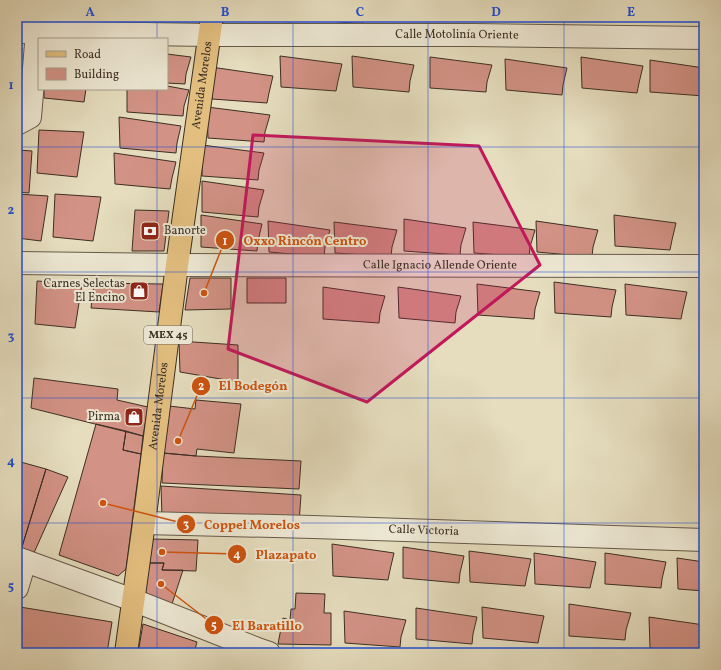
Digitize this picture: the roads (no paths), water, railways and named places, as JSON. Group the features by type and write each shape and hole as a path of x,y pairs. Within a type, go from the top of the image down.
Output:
{"main road":[{"name":"Avenida Morelos","path":"126,653 177,265 211,26"}],"street":[{"name":"Calle Motolinía Oriente","path":"27,32 211,26 473,35 704,38"},
{"path":"17,124 30,117 27,32"},
{"name":"Calle Ignacio Allende Oriente","path":"17,263 177,265 704,266"},
{"name":"Calle Victoria","path":"144,523 704,540"},
{"path":"17,588 21,560 133,600 269,653"}],"place":[{"name":"Banorte","path":"150,231"},
{"name":"Carnes Selectas El Encino","path":"139,291"},
{"name":"Oxxo Rincón Centro","path":"204,293"},
{"name":"Pirma","path":"134,417"},
{"name":"El Bodegón","path":"178,441"},
{"name":"Coppel Morelos","path":"103,503"},
{"name":"Plazapato","path":"162,552"},
{"name":"El Baratillo","path":"161,584"}]}
